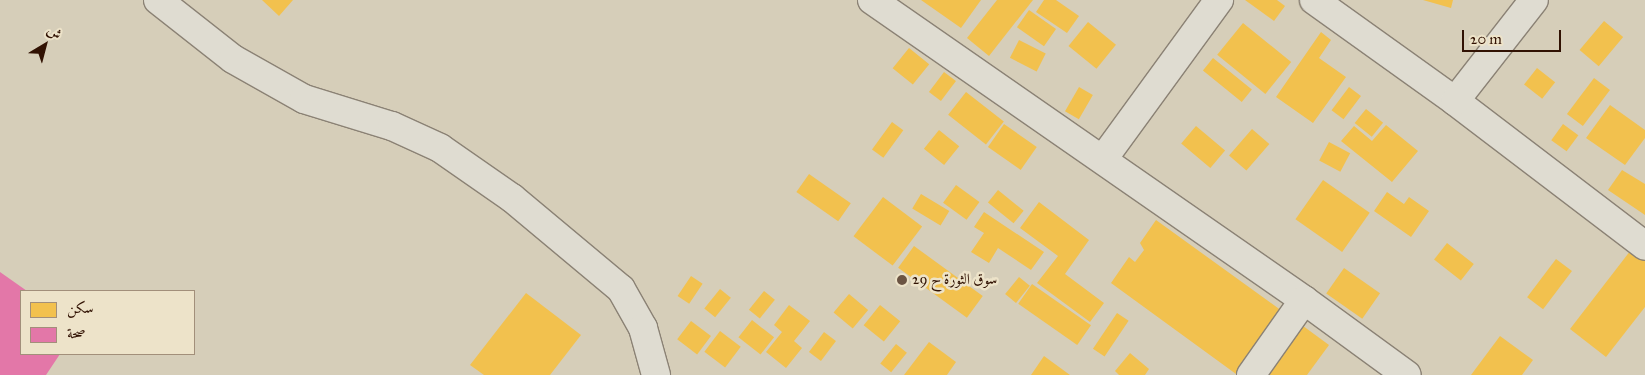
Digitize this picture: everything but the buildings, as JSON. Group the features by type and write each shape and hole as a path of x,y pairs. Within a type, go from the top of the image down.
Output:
{"street":[{"path":"158,0 233,59 304,99 392,126 440,148 512,198 621,289 642,328 656,375"},
{"path":"872,0 1103,159 1407,375"},
{"path":"1103,159 1219,0"},
{"path":"1314,0 1455,101 1645,246"},
{"path":"1455,101 1534,0"},
{"path":"1251,375 1304,300"}],"place":[{"name":"سوق الثورة ح 29","path":"902,280"}]}
